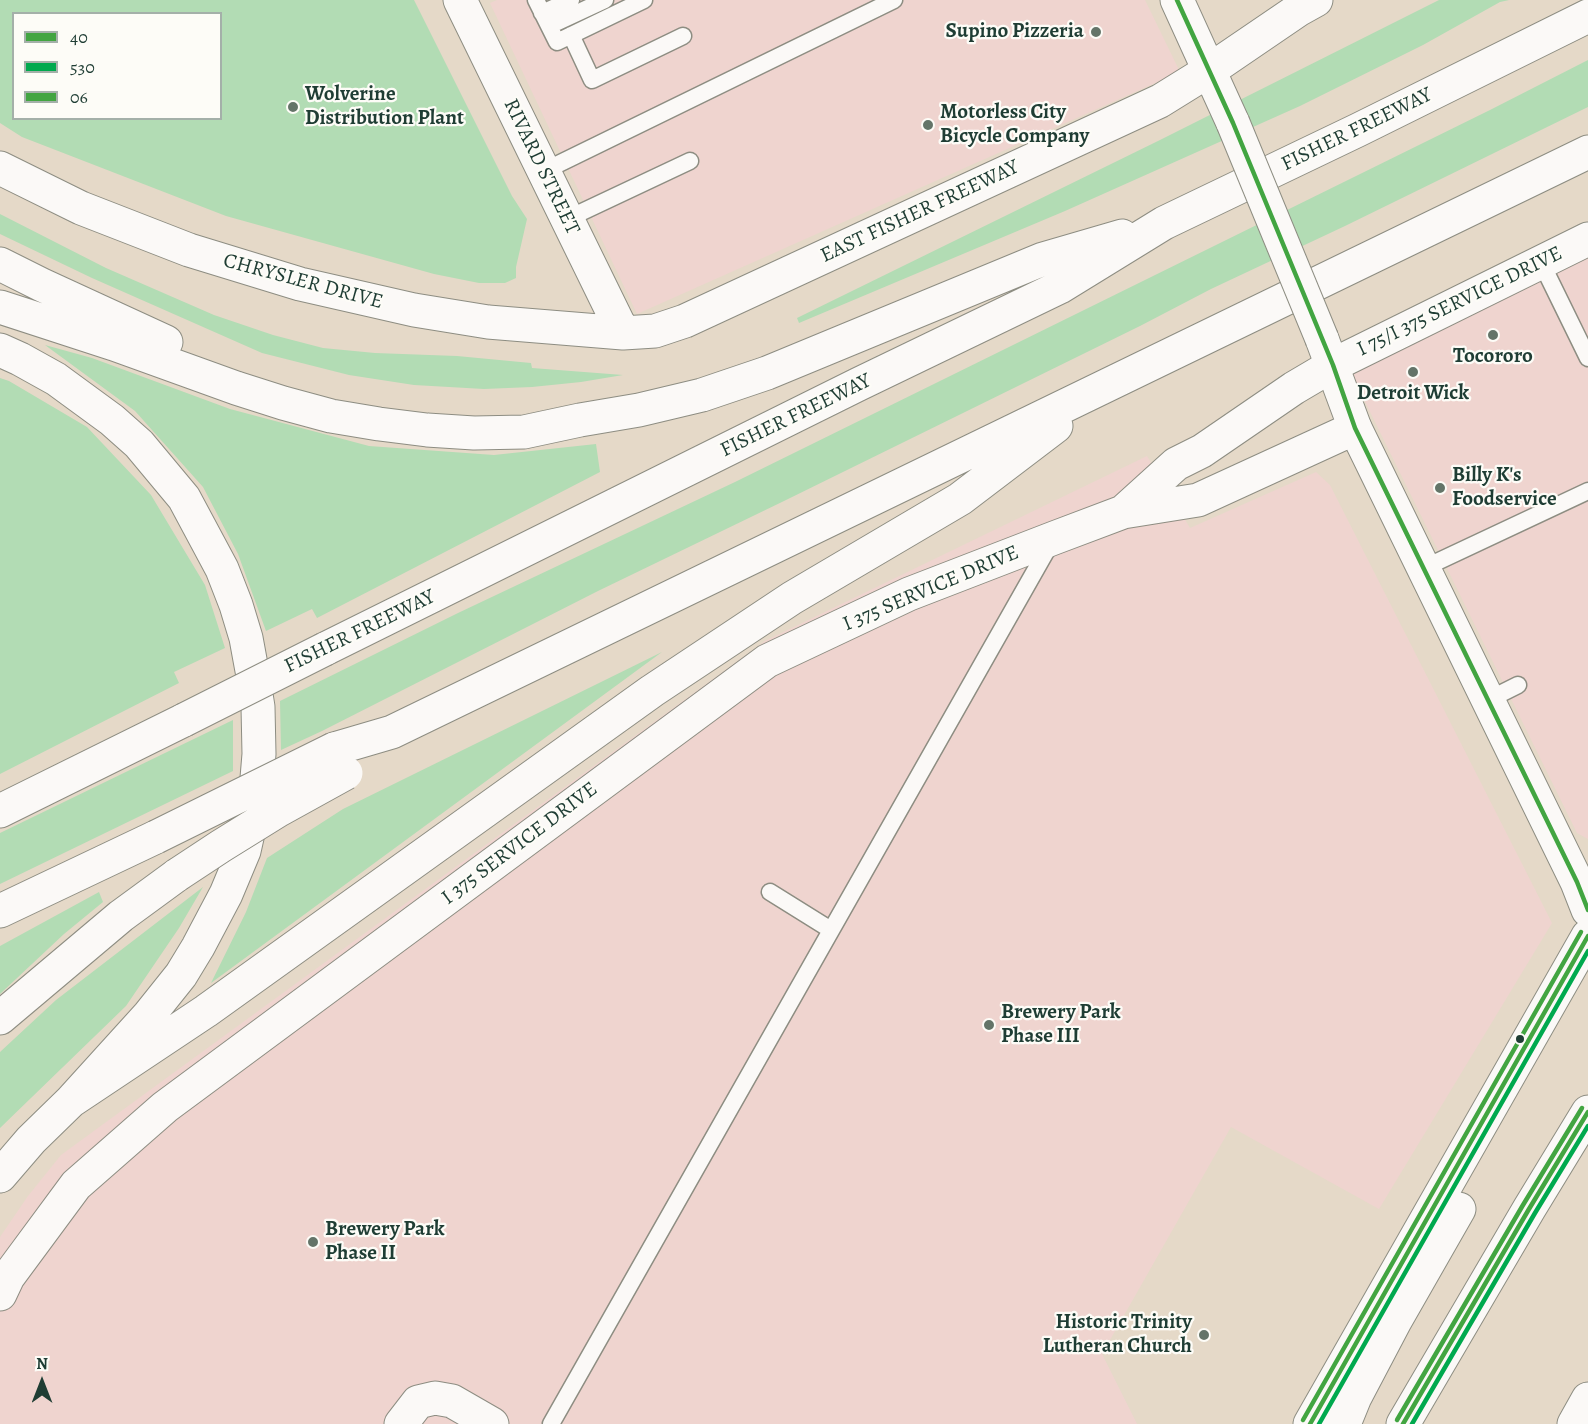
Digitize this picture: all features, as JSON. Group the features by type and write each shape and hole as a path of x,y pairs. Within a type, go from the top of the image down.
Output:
{"main road":[{"path":"1177,0 1233,123 1327,352 1355,428 1577,882 1588,910"},
{"name":"EAST FISHER FREEWAY","path":"623,333 655,331 685,321 1160,101 1316,0"},
{"name":"RIVARD STREET","path":"468,3 543,171 623,333"},
{"name":"FISHER FREEWAY","path":"0,811 859,384 1060,287 1164,223 1588,16"},
{"path":"0,911 156,837 340,761 392,732 1588,152"},
{"name":"CHRYSLER DRIVE","path":"0,168 81,208 189,250 300,284 414,310 488,322 623,333"},
{"path":"0,307 114,344 283,404 331,416 388,425 474,433 524,432 639,410 712,392 766,373 1043,259 1164,223"},
{"name":"I 75/I 375 SERVICE DRIVE","path":"1327,352 1541,262 1588,239"},
{"path":"0,264 200,357 288,389 335,400 428,414 580,420"},
{"path":"0,350 56,379 112,420 139,444 184,498 222,569 246,638 258,707 259,754 255,802 244,851 225,894 181,975 149,1015 0,1176"},
{"name":"I 375 SERVICE DRIVE","path":"1123,512 1176,464 1202,451 1294,388 1327,352"},
{"path":"71,1101 206,1011 652,691 792,598 960,499 1113,383"},
{"name":"I 375 SERVICE DRIVE","path":"0,1294 8,1277 76,1185 165,1107 767,661 909,594 1123,512 1198,500 1355,428"},
{"path":"0,1018 121,916 220,846 279,810 340,761"},
{"path":"1310,1424 1588,936"},
{"path":"1344,1424 1355,1397 1395,1321 1588,976"},
{"path":"1403,1424 1588,1112"},
{"path":"400,1424 418,1402 435,1398 452,1401 492,1424"},
{"path":"1574,1424 1588,1399"}],"lane":[{"path":"542,13 571,0"},
{"path":"542,13 605,0"},
{"path":"542,13 557,42 644,0"},
{"path":"543,171 894,0"},
{"path":"571,35 592,80 683,36"},
{"path":"567,219 690,161"},
{"path":"1541,262 1588,358"},
{"path":"1424,568 1588,491"},
{"path":"551,1424 1054,538"},
{"path":"1488,700 1518,686"},
{"path":"770,892 831,930"}],"shaded area":[{"path":"497,0 1145,0 1180,72 637,314 490,3"},
{"path":"1588,256 1588,839 1577,833 1350,371"},
{"path":"1147,456 1190,528 1316,472 1330,485 1552,923 1379,1209 1231,1127 1102,1354 1137,1424 0,1424 0,1237 28,1196 61,1155 765,641"}],"green space":[{"path":"0,0 414,0 512,196 527,219 516,267 516,278 505,283 479,283 434,274 226,216 22,137 0,123"},
{"path":"1439,0 1509,0 1500,2 1423,45 1300,106 1065,211 799,323 797,318"},
{"path":"1588,60 1588,107 1211,289 281,750 280,701 458,613 735,482"},
{"path":"0,214 106,268 214,315 273,335 323,348 375,353 457,356 531,363 532,368 623,375 532,387 484,389 414,385 349,375 262,353 92,278 0,234"},
{"path":"45,345 92,358 230,409 369,446 494,455 596,444 600,472 317,618 312,609 266,631 238,554 203,487 135,411"},
{"path":"0,378 9,381 87,427 151,495 205,585 225,648 174,672 179,683 0,774"},
{"path":"662,652 211,983 246,912 267,858 343,809"},
{"path":"233,720 233,771 0,884 0,833"},
{"path":"203,887 179,928 126,1006 0,1128 0,1052 56,1000"},
{"path":"99,892 103,902 64,934 0,994 0,946"}],"transit line":[{"name":"40","path":"1177,0 1233,123 1333,365 1355,428 1577,882 1588,910"},
{"name":"06","path":"1303,1420 1581,932"},
{"name":"40","path":"1310,1424 1588,936"},
{"name":"530","path":"1319,1424 1588,951"},
{"name":"06","path":"1397,1420 1582,1108"},
{"name":"40","path":"1403,1424 1588,1112"},
{"name":"530","path":"1412,1424 1588,1126"}],"place":[{"name":"Supino Pizzeria","path":"1096,32"},
{"name":"Wolverine Distribution Plant","path":"293,107"},
{"name":"Motorless City Bicycle Company","path":"928,125"},
{"name":"Tocororo","path":"1493,335"},
{"name":"Detroit Wick","path":"1413,372"},
{"name":"Billy K's Foodservice","path":"1440,488"},
{"name":"Brewery Park Phase III","path":"989,1025"},
{"name":"Brewery Park Phase II","path":"313,1242"},
{"name":"Historic Trinity Lutheran Church","path":"1204,1335"}]}
